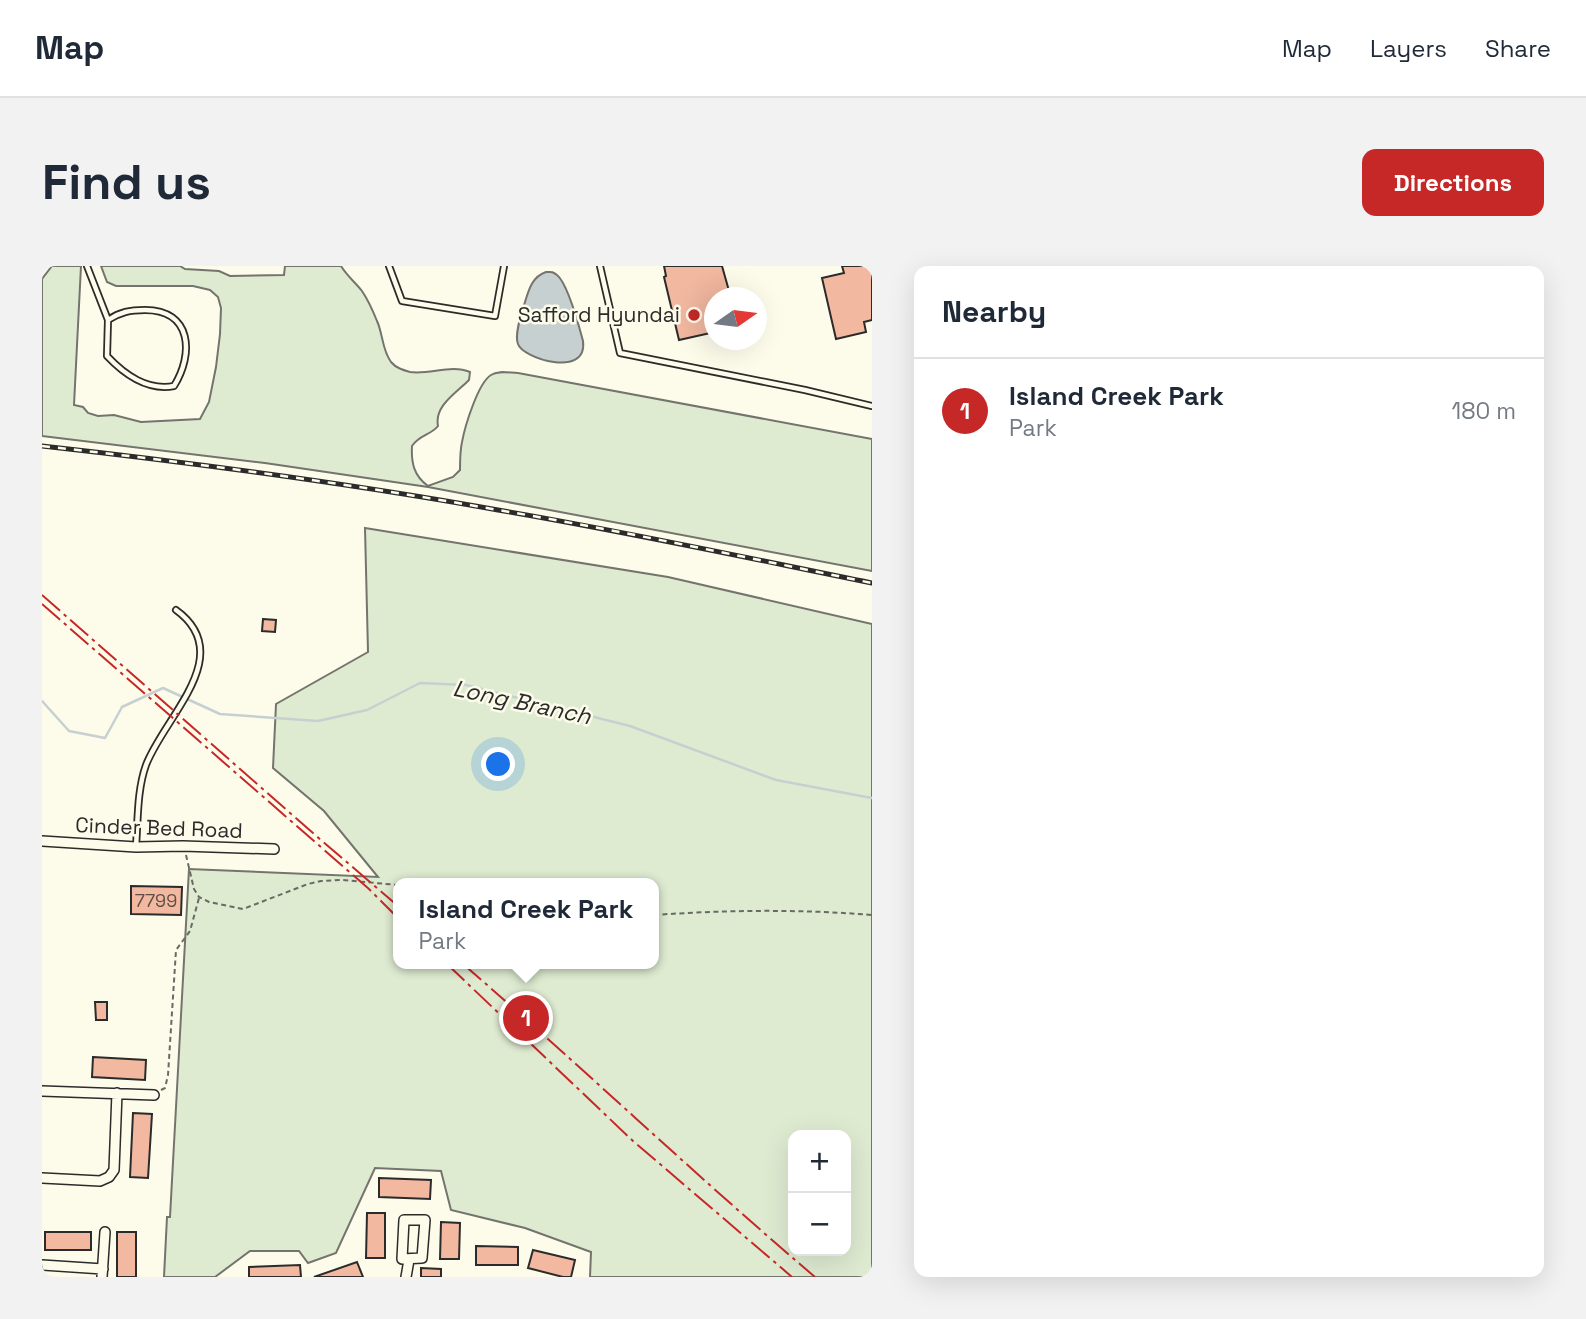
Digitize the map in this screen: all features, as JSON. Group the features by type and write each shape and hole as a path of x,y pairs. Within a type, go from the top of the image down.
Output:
{"street":[{"name":"Cinder Bed Road","path":"42,841 274,849"},
{"path":"42,1091 154,1094"},
{"path":"42,1178 100,1181 109,1177 114,1170 117,1093"},
{"path":"404,1220 425,1220 422,1258 409,1259 402,1259 404,1220"},
{"path":"42,1265 102,1273 105,1233"},
{"path":"406,1277 409,1259"}],"lane":[{"path":"87,266 108,320 107,356 120,370 141,382 161,388 174,386 182,374 186,356 186,339 181,325 166,314 149,310 120,312 108,320"},
{"path":"389,266 402,300 495,316 504,266"},
{"path":"600,266 620,354 805,390 872,406"},
{"path":"136,846 145,769 161,735 187,696 199,670 200,645 197,634 187,618 176,610"}],"path":[{"path":"183,846 194,889 199,897 209,902 243,909 321,881 393,884"},
{"path":"154,1094 164,1088 168,1074 176,950 190,931 199,897"},
{"path":"659,915 822,911 872,915"}],"green space":[{"path":"52,266 81,266 74,405 83,407 88,413 98,416 114,415 141,422 200,419 209,402 220,334 221,308 218,297 210,290 193,286 116,286 107,282 101,266 180,266 185,269 219,271 230,276 284,275 285,266 341,266 368,302 393,364 410,372 455,369 470,372 469,380 452,395 439,412 438,426 412,446 414,469 428,486 453,477 460,470 462,442 473,406 486,380 494,373 501,372 872,439 872,571 428,487 265,463 42,436 42,279"},
{"path":"365,528 668,577 872,624 872,1277 590,1277 591,1252 525,1228 451,1210 441,1171 375,1168 336,1253 308,1263 299,1251 250,1251 215,1277 164,1277 167,1217 170,1217 189,869 378,877 324,811 273,768 276,704 368,652"}],"shaded area":[{"path":"546,272 557,275 565,287 583,341 582,353 576,359 566,362 554,362 531,355 522,349 517,340 519,323 530,288 537,277"}],"building":[{"name":"Safford Hyundai","path":"664,266 722,266 728,287 704,287 704,334 679,340 664,277"},
{"path":"842,266 872,266 872,320 864,322 866,332 836,339 822,278 844,273"},
{"path":"263,619 276,620 275,632 262,631"},
{"path":"131,886 182,887 181,915 131,914"},
{"path":"95,1002 107,1002 107,1020 96,1020"},
{"path":"93,1057 146,1060 145,1080 92,1077"},
{"path":"133,1113 152,1114 148,1178 130,1177"},
{"path":"379,1178 431,1180 430,1199 379,1197"},
{"path":"367,1213 385,1213 385,1258 366,1258"},
{"path":"441,1222 460,1223 459,1259 440,1259"},
{"path":"45,1232 91,1232 91,1250 45,1250"},
{"path":"117,1232 136,1232 136,1277 117,1277"},
{"path":"476,1246 518,1247 518,1265 476,1265"},
{"path":"533,1250 575,1260 571,1277 528,1268"},
{"path":"357,1262 363,1277 314,1277"},
{"path":"300,1265 301,1277 249,1277 249,1267"},
{"path":"421,1268 441,1269 441,1277 421,1277"}],"waterway":[{"name":"Long Branch","path":"42,701 69,731 105,738 122,707 163,688 220,714 318,721 367,710 420,683 466,685 630,726 776,780 872,798"}],"railway":[{"path":"42,446 271,474 441,500 872,583"}],"power":[{"path":"42,595 393,902"},
{"path":"42,604 369,889 393,913"},
{"path":"452,969 633,1141 792,1277"},
{"path":"469,969 815,1277"}],"place":[{"name":"Safford Hyundai","path":"694,315"},
{"name":"Island Creek Park","path":"526,1018"}]}
